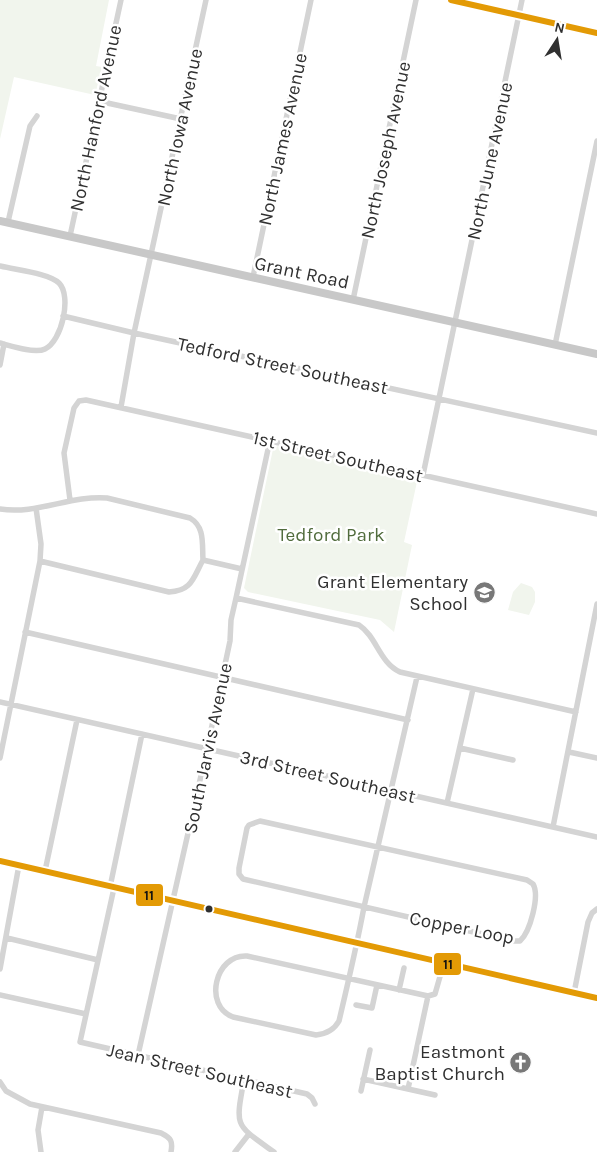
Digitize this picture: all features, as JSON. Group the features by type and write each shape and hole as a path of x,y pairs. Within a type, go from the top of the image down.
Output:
{"main road":[{"name":"Grant Road","path":"4,221 597,354"}],"street":[{"name":"North Hanford Avenue","path":"70,236 121,0"},
{"name":"North Iowa Avenue","path":"121,408 134,333 206,0"},
{"name":"North James Avenue","path":"253,278 311,0"},
{"name":"North Joseph Avenue","path":"353,300 416,0"},
{"path":"451,0 597,33"},
{"name":"North June Avenue","path":"423,475 522,0"},
{"path":"98,102 181,119"},
{"path":"4,221 30,126 36,116"},
{"path":"555,345 597,141"},
{"path":"0,266 51,278 58,282 65,294 63,316 55,340 39,351 2,344 0,365"},
{"name":"Tedford Street Southeast","path":"63,316 597,433"},
{"name":"1st Street Southeast","path":"70,500 64,453 74,408 79,401 91,401 597,514"},
{"name":"South Jarvis Avenue","path":"138,1055 207,749 230,641 231,620 270,440"},
{"path":"0,509 18,510 70,500 95,497 107,498 190,518 197,522 200,528 203,560 187,589 179,592 169,592 40,562"},
{"path":"0,758 40,562 41,544 36,508"},
{"path":"203,560 242,569"},
{"path":"236,598 359,625 371,636 392,668 417,677 576,712"},
{"path":"553,827 597,604"},
{"path":"25,632 408,720"},
{"path":"417,677 364,907 357,943 349,979 340,1021 332,1030 321,1035 312,1035 233,1017 222,1011 216,1000 216,992 222,969 230,960 243,956 349,979 377,985 399,990 428,996 435,994 441,973"},
{"path":"447,803 473,690"},
{"name":"3rd Street Southeast","path":"0,702 597,837"},
{"path":"45,871 77,720"},
{"path":"0,995 86,1014 142,734"},
{"path":"460,748 513,760"},
{"path":"569,752 597,758"},
{"path":"364,907 243,879 239,874 239,868 247,828 249,825 260,821 378,848"},
{"name":"Copper Loop","path":"364,907 513,941 520,941 528,932 537,893 533,884 527,880 378,848"},
{"path":"0,861 597,998"},
{"path":"0,969 19,865"},
{"path":"574,993 588,922 592,913 597,909"},
{"path":"7,938 98,960"},
{"path":"399,990 404,968"},
{"path":"356,1004 372,1008 377,985"},
{"path":"408,1089 428,996"},
{"name":"Jean Street Southeast","path":"86,1014 80,1042 307,1094 315,1104"},
{"path":"361,1091 370,1050"},
{"path":"363,1079 435,1095"},
{"path":"244,1080 238,1111 239,1120 249,1134 274,1152"},
{"path":"0,1082 6,1091 30,1104 161,1132 171,1139 173,1143 170,1152"},
{"path":"41,1152 38,1130 42,1107"},
{"path":"235,1152 249,1134"}],"green space":[{"path":"0,0 109,0 96,66 102,67 95,95 14,77 0,139"},
{"name":"Tedford Park","path":"278,446 418,477 404,542 412,545 394,632 380,620 248,592 244,588 273,449"},
{"path":"521,583 532,587 535,592 535,602 529,615 508,610 513,592"}],"transit line":[{"name":"11","path":"451,0 597,33"},
{"name":"11","path":"0,861 597,998"}],"place":[{"name":"Grant Elementary School","path":"484,592"},
{"name":"Eastmont Baptist Church","path":"521,1062"}]}
